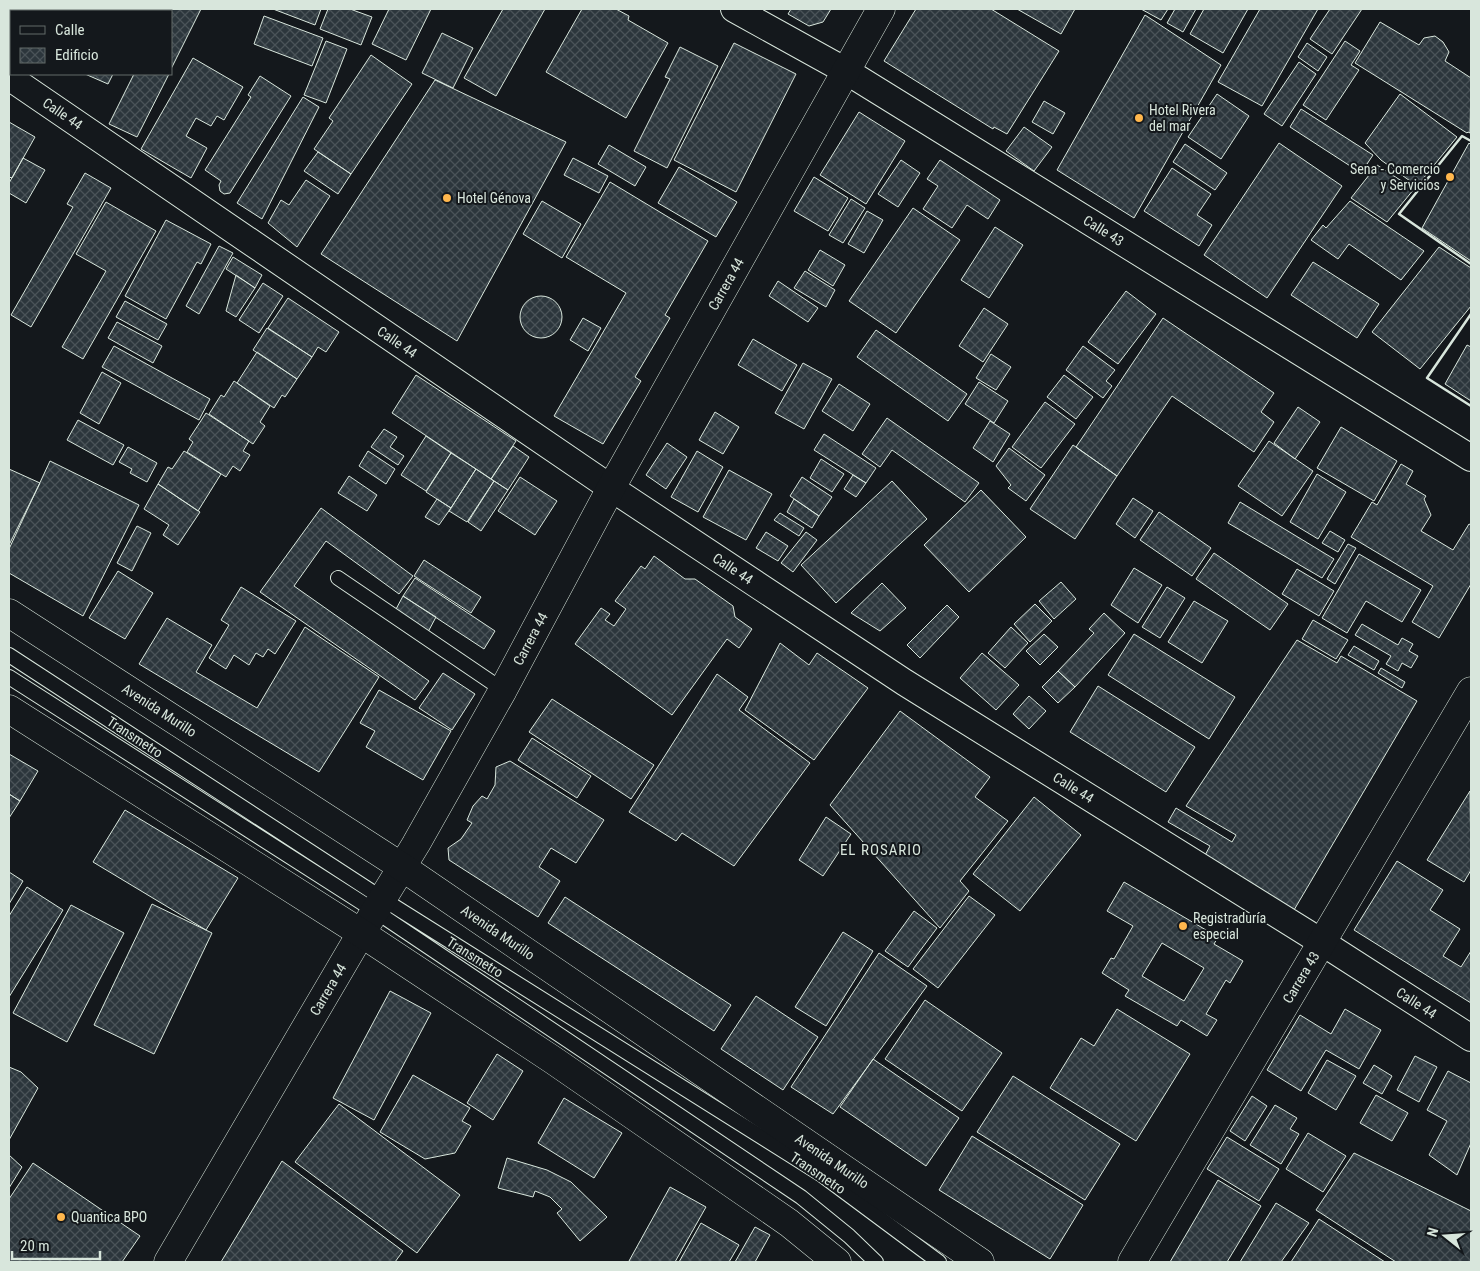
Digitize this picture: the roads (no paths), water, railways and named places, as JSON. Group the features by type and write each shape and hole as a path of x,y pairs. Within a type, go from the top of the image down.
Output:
{"main road":[{"name":"Carrera 44","path":"168,1262 402,867 503,690 611,488 881,9"},
{"name":"Avenida Murillo","path":"9,613 402,867 980,1262"},
{"name":"Carrera 43","path":"1132,1262 1471,691"},
{"path":"9,709 373,914 553,1060 789,1223 837,1262"}],"street":[{"name":"Calle 43","path":"734,9 846,71 1471,458"},
{"name":"Calle 44","path":"9,76 611,488 904,682 1323,943 1471,1038"}],"lane":[{"path":"338,578 503,690"},
{"name":"Transmetro","path":"9,655 373,914 822,1174 940,1262"},
{"name":"Transmetro","path":"9,677 373,914 801,1197 849,1236 876,1262"}],"place":[{"name":"Hotel Rivera del mar","path":"1139,118"},
{"name":"Sena - Comercio y Servicios","path":"1450,177"},
{"name":"Hotel Génova","path":"447,198"},
{"name":"Registraduría especial","path":"1183,926"},
{"name":"Quantica BPO","path":"61,1217"}],"district":[{"name":"EL ROSARIO","path":"881,850"}]}
